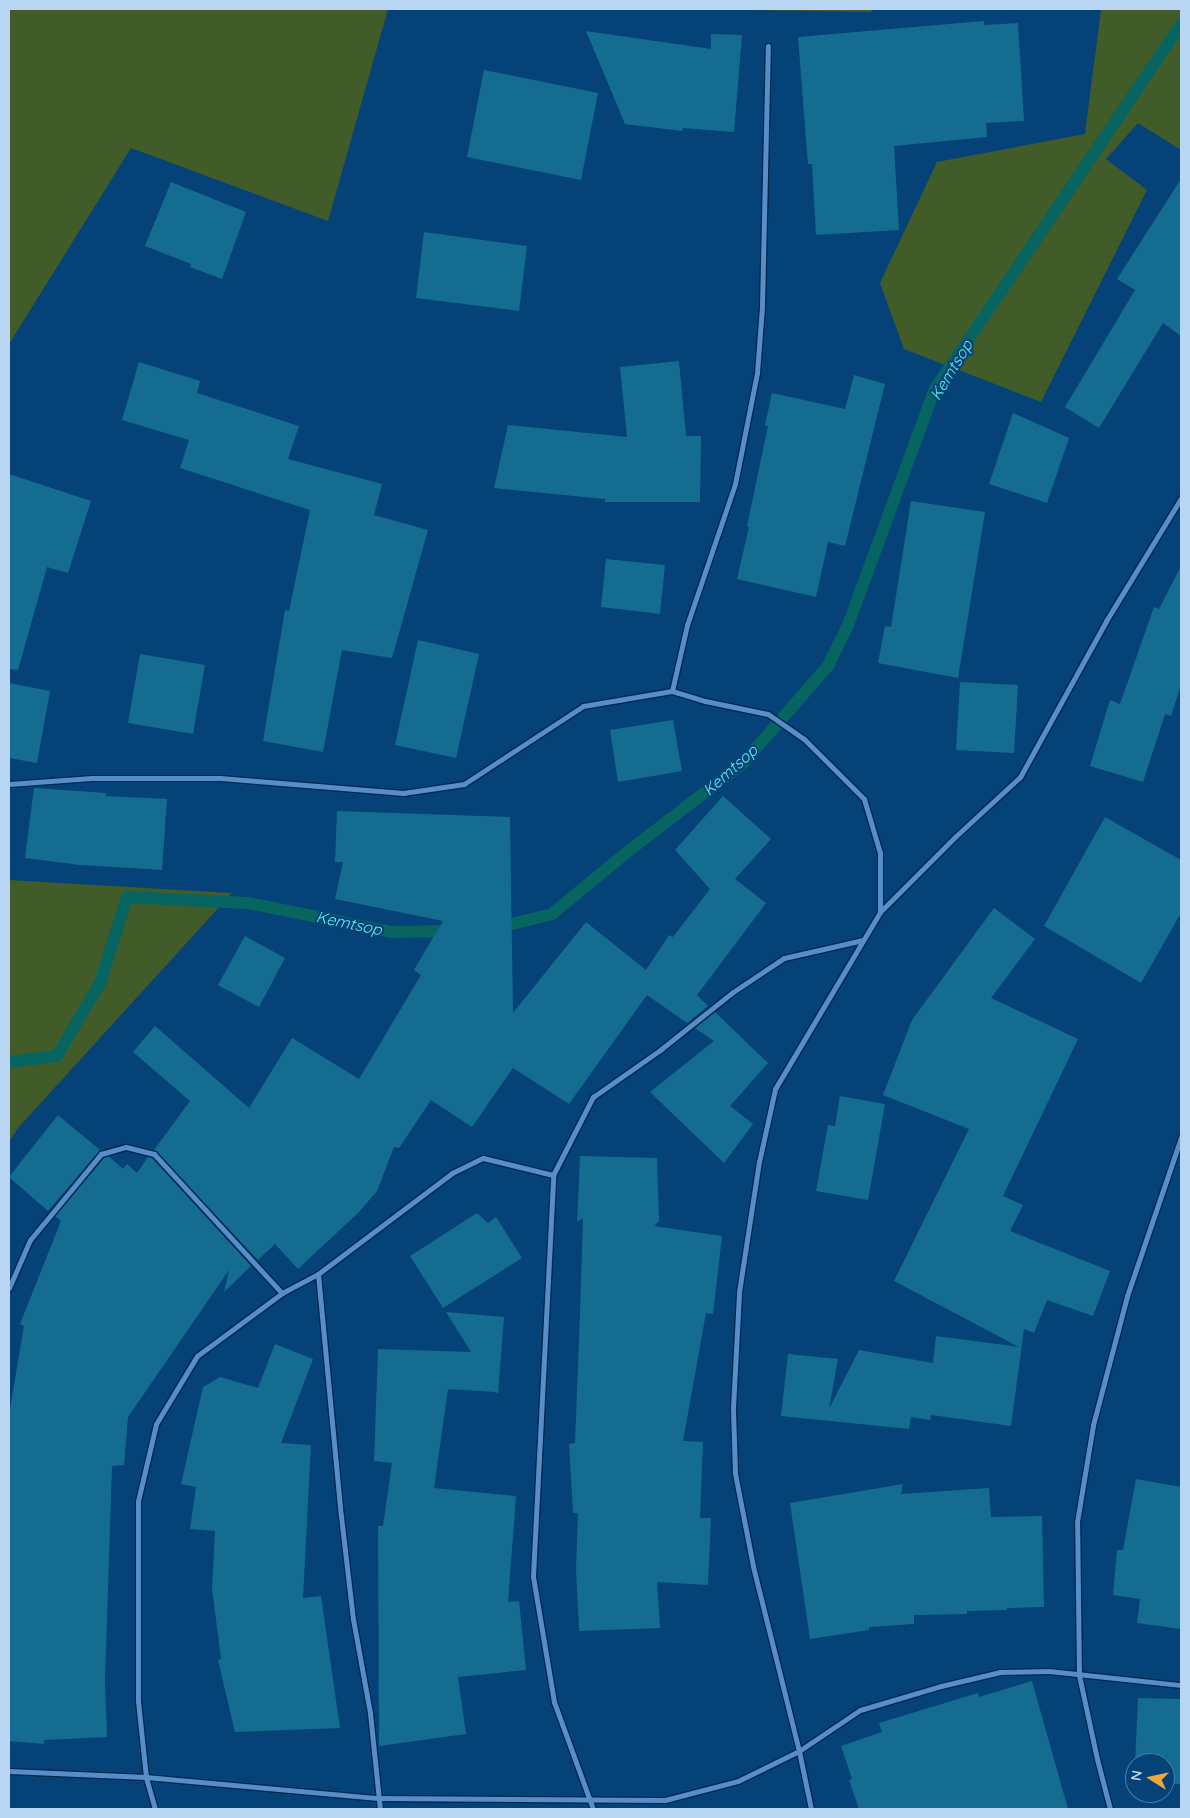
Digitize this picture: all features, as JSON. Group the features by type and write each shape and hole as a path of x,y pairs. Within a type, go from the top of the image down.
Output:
{"street":[{"path":"672,691 687,625 735,484 757,373 762,306 768,46"},
{"path":"811,1809 799,1751 753,1566 735,1473 733,1408 739,1292 760,1162 775,1089 880,912 956,836 1020,777 1106,621 1181,498"},
{"path":"9,784 92,778 220,778 403,793 464,784 583,706 672,691 705,701 768,714 804,739 864,799 880,853 880,912"},
{"path":"593,1809 554,1702 533,1576 553,1175 593,1097 660,1050 733,992 784,958 863,940"},
{"path":"1110,1809 1079,1675 1077,1522 1093,1425 1127,1296 1181,1137"},
{"path":"9,1288 30,1240 101,1154 126,1147 154,1154 282,1293"},
{"path":"155,1809 146,1777 138,1701 138,1501 156,1424 197,1356 282,1293 318,1274 452,1173 483,1158 553,1175"},
{"path":"318,1274 341,1516 353,1619 370,1713 380,1809"},
{"path":"9,1770 146,1777 378,1798 589,1801 665,1800 738,1781 799,1751 860,1710 941,1686 1000,1672 1049,1671 1181,1685"}],"green space":[{"path":"9,9 388,9 328,221 131,148 9,344"},
{"path":"684,9 872,9 871,12"},
{"path":"1101,9 1181,9 1181,150 1138,123 1106,159 1147,190 1041,402 904,349 880,283 937,162 1085,134"},
{"path":"9,880 232,893 18,1128 9,1142"}],"building":[{"path":"984,21 984,25 1018,23 1024,121 986,123 987,137 894,146 899,230 816,235 812,164 808,164 798,37"},
{"path":"586,31 711,49 711,34 742,35 734,132 683,128 682,131 625,124"},
{"path":"484,70 598,93 581,180 467,157"},
{"path":"1181,179 1181,336 1163,323 1099,428 1065,407 1135,290 1117,279"},
{"path":"171,182 246,212 222,279 190,267 191,264 145,246"},
{"path":"424,232 527,246 519,311 416,298"},
{"path":"679,361 686,436 701,436 700,502 605,502 605,499 494,488 508,425 627,437 620,367"},
{"path":"139,362 200,381 197,393 299,426 288,459 382,484 374,515 428,530 392,658 342,650 323,752 263,741 285,610 289,611 310,510 180,468 189,440 122,420"},
{"path":"854,375 885,384 845,546 828,542 816,597 737,579 749,527 747,526 768,426 765,425 772,393 845,409"},
{"path":"1013,413 1069,438 1047,503 989,484"},
{"path":"9,474 91,501 68,573 47,567 18,670 9,669"},
{"path":"911,501 985,512 958,678 878,663 885,626 891,627"},
{"path":"606,559 665,565 660,614 601,607"},
{"path":"1181,566 1181,685 1171,716 1165,714 1143,782 1090,766 1110,700 1120,704 1154,607 1159,609"},
{"path":"418,640 479,654 456,758 395,745"},
{"path":"140,654 205,665 193,734 128,723"},
{"path":"960,682 1018,685 1014,753 956,750"},
{"path":"9,683 50,691 37,763 9,758"},
{"path":"673,720 682,771 618,782 610,730"},
{"path":"34,788 106,793 106,796 167,799 162,870 80,865 25,858"},
{"path":"723,796 771,839 735,879 766,903 697,995 708,1006 687,1023 647,995 569,1104 513,1068 472,1127 431,1100 399,1148 394,1147 377,1191 359,1212 298,1269 275,1244 258,1260 154,1150 190,1101 133,1052 155,1026 249,1108 292,1038 359,1079 421,975 414,970 443,921 335,899 343,862 335,862 337,811 510,817 513,1013 586,922 646,970 669,935 673,937 710,889 675,850"},
{"path":"1105,817 1181,860 1181,913 1141,983 1044,926"},
{"path":"994,908 1035,939 991,998 1078,1039 1003,1196 1023,1205 1010,1231 1110,1271 1093,1316 1047,1300 1034,1333 1024,1329 1011,1426 931,1415 930,1420 911,1417 909,1429 781,1416 788,1354 838,1359 829,1409 859,1350 933,1363 936,1336 1019,1347 894,1281 969,1129 883,1095 912,1020"},
{"path":"245,936 285,958 259,1007 218,985"},
{"path":"715,1012 768,1063 730,1106 753,1124 724,1163 650,1092 714,1041 695,1028"},
{"path":"840,1096 885,1104 868,1200 816,1191 828,1125 835,1126"},
{"path":"58,1115 100,1150 48,1211 9,1177"},
{"path":"108,1156 123,1169 127,1164 137,1173 148,1157 152,1158 251,1266 224,1292 229,1270 128,1417 124,1465 112,1466 105,1681 107,1737 44,1740 44,1744 9,1741 9,1415 24,1326 20,1324 61,1221 55,1216 104,1158"},
{"path":"580,1156 657,1158 659,1221 654,1226 722,1236 713,1314 706,1313 683,1441 703,1442 700,1518 711,1518 708,1585 657,1582 660,1628 579,1631 576,1569 578,1513 573,1513 569,1444 575,1443 580,1313 583,1218 577,1222"},
{"path":"477,1213 488,1223 496,1217 522,1258 443,1308 410,1256"},
{"path":"446,1312 504,1317 498,1394 496,1392 448,1389 434,1488 516,1496 508,1602 519,1601 526,1670 458,1677 466,1734 379,1746 378,1526 383,1526 392,1463 374,1461 378,1349 471,1352"},
{"path":"275,1344 313,1359 281,1443 311,1445 303,1598 321,1596 340,1728 235,1732 218,1660 221,1659 212,1588 215,1531 190,1529 196,1487 181,1484 203,1387 220,1377 258,1388"},
{"path":"1136,1479 1181,1487 1181,1629 1137,1623 1140,1599 1113,1595 1117,1550 1123,1550"},
{"path":"903,1484 901,1494 989,1488 991,1517 1042,1516 1044,1607 967,1611 967,1614 914,1615 914,1624 869,1627 869,1630 810,1639 790,1503"},
{"path":"1032,1681 1068,1809 859,1809 849,1780 852,1779 841,1746 882,1732 879,1723 978,1693 979,1697"},
{"path":"1138,1698 1181,1699 1181,1784 1175,1784 1175,1753 1135,1753"}],"waterway":[{"name":"Kemtsop","path":"496,928 552,914 626,853 743,763 828,666 848,625 935,389 1181,24"},
{"name":"Kemtsop","path":"9,1062 57,1056 100,983 127,897 248,903 392,932 454,931"}]}
